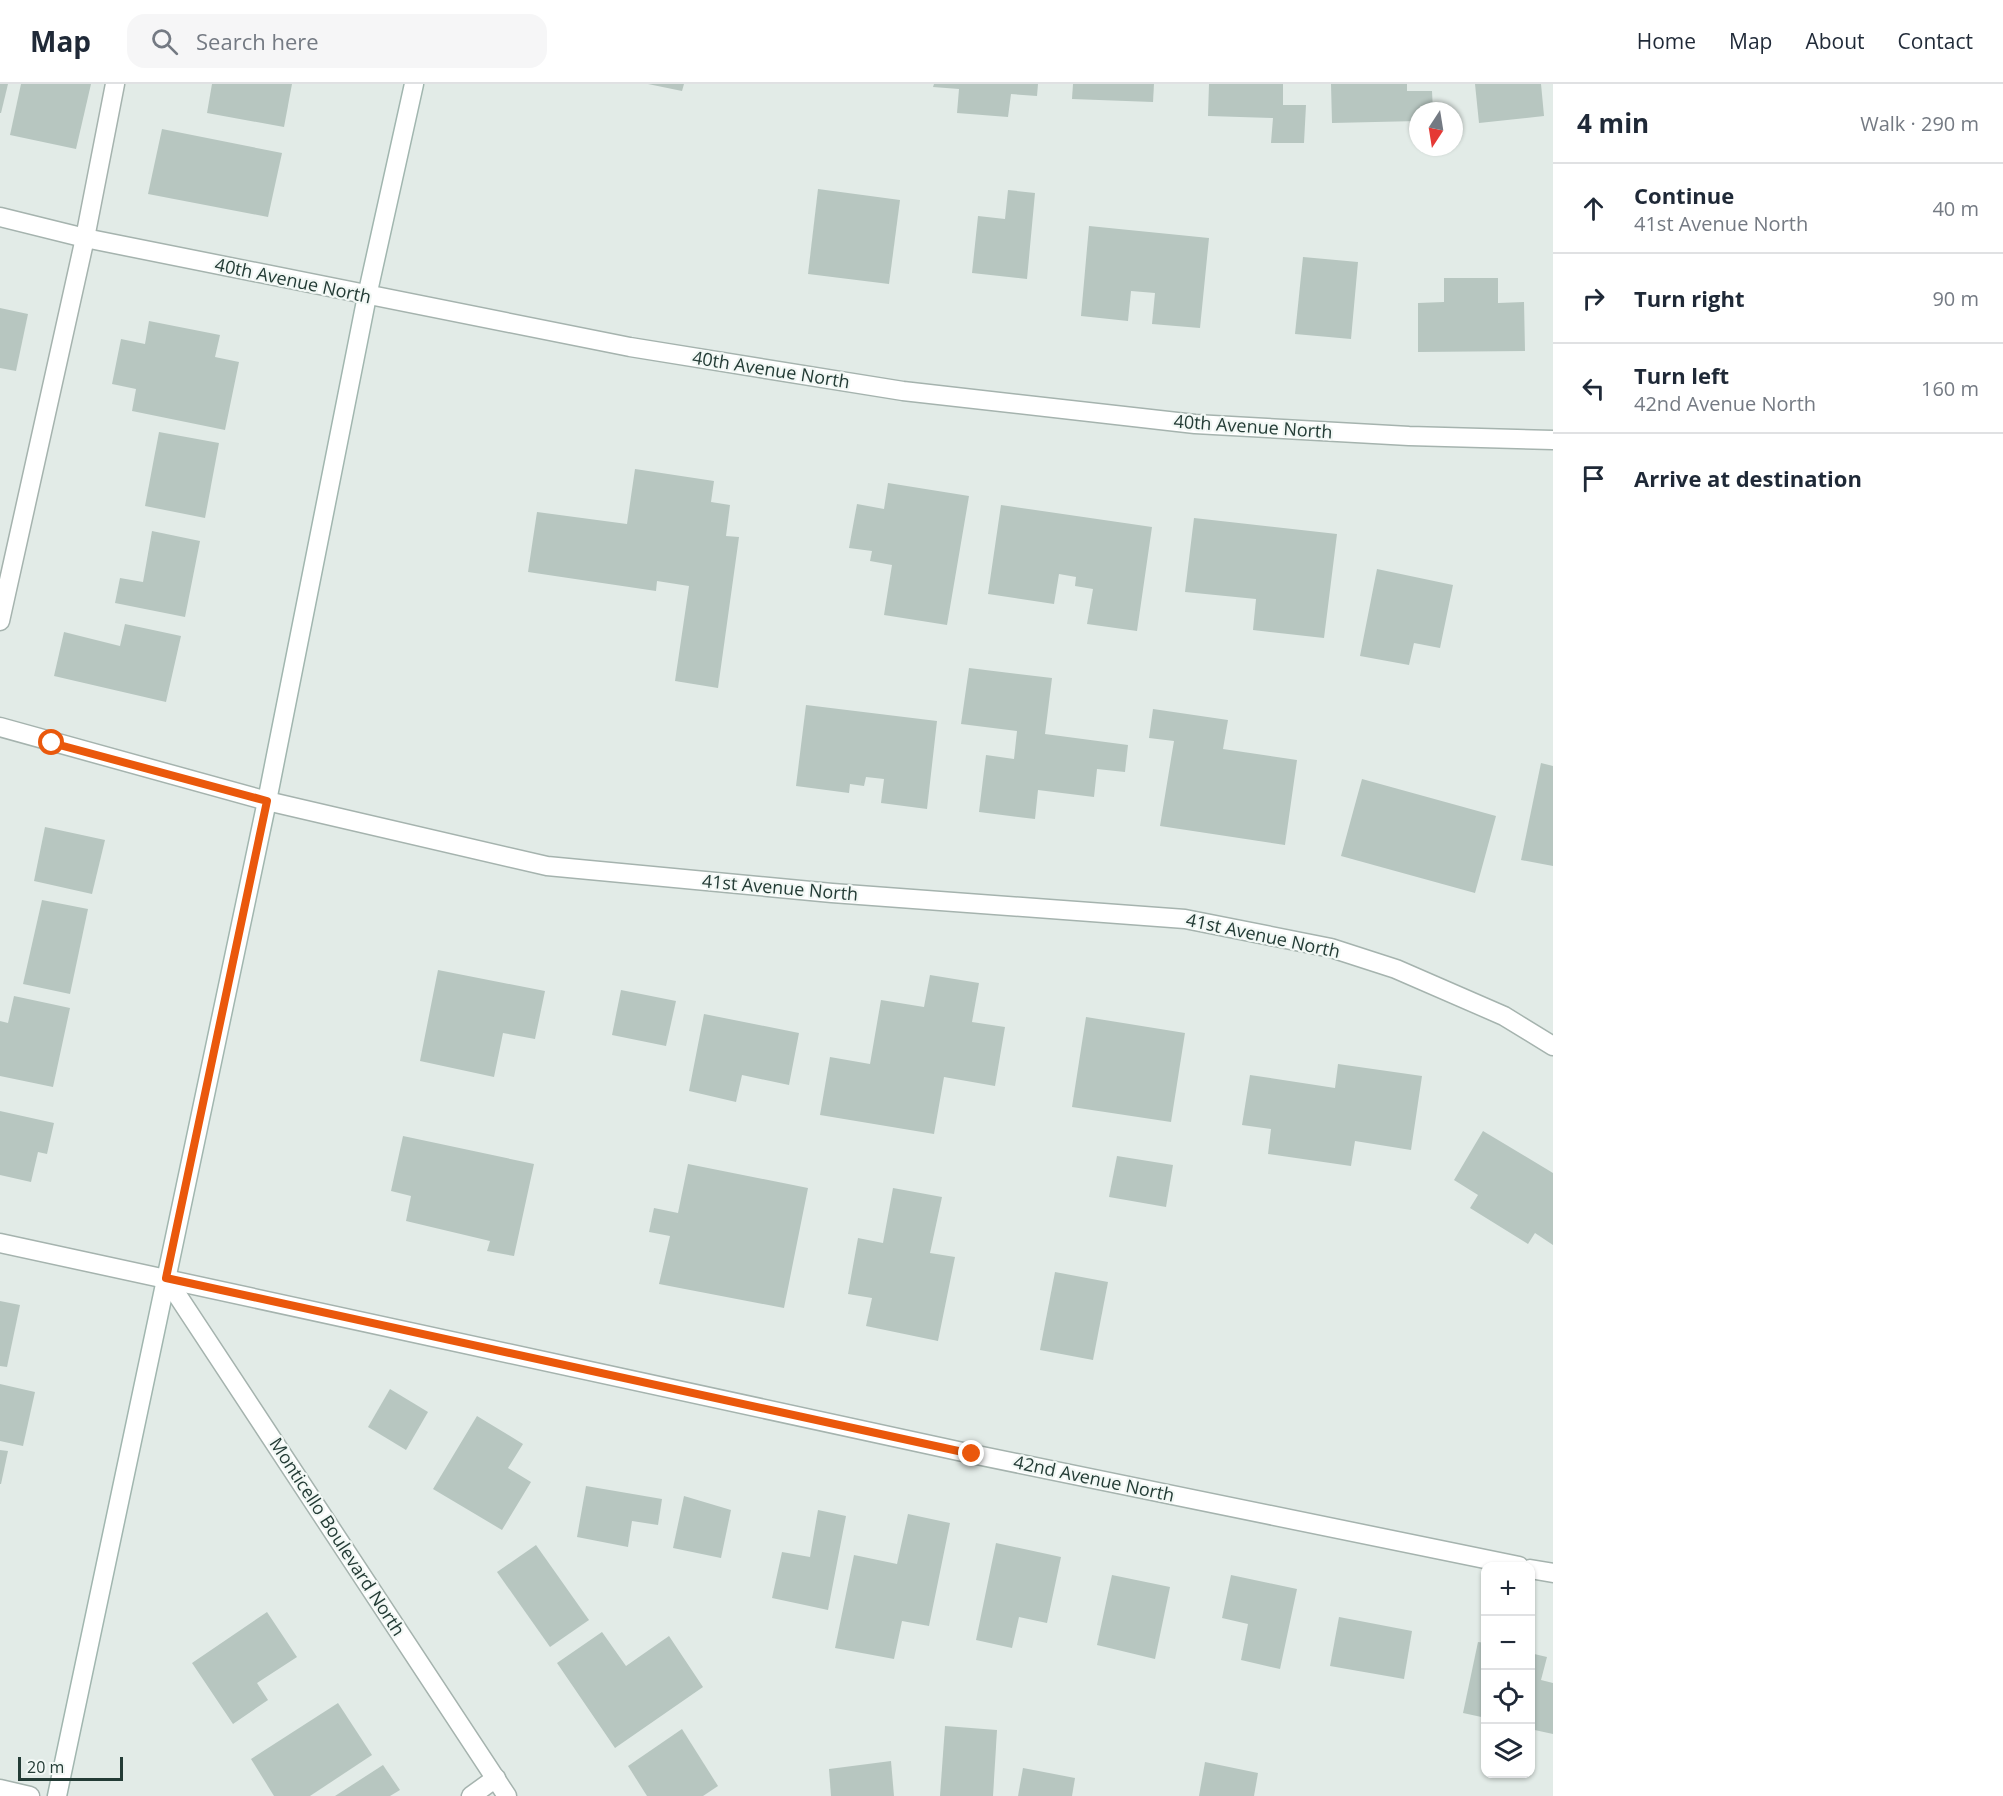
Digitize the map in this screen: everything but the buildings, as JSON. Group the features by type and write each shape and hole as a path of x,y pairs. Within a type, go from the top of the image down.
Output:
{"street":[{"path":"0,621 85,238 115,84"},
{"path":"57,1796 267,801 367,296 414,84"},
{"name":"40th Avenue North","path":"0,217 85,238 630,347 903,391 1195,424 1409,436 1553,440"},
{"name":"41st Avenue North","path":"0,727 267,801 547,866 832,893 1185,919 1330,948 1396,969 1504,1016 1553,1046"},
{"name":"42nd Avenue North","path":"0,1243 972,1454 1500,1562"},
{"name":"Monticello Boulevard North","path":"166,1278 507,1796"},
{"path":"1535,1570 1553,1573"},
{"path":"471,1796 496,1778"},
{"path":"0,1789 30,1796"}],"route":[{"path":"52,743 267,801 166,1278 972,1454"}]}
